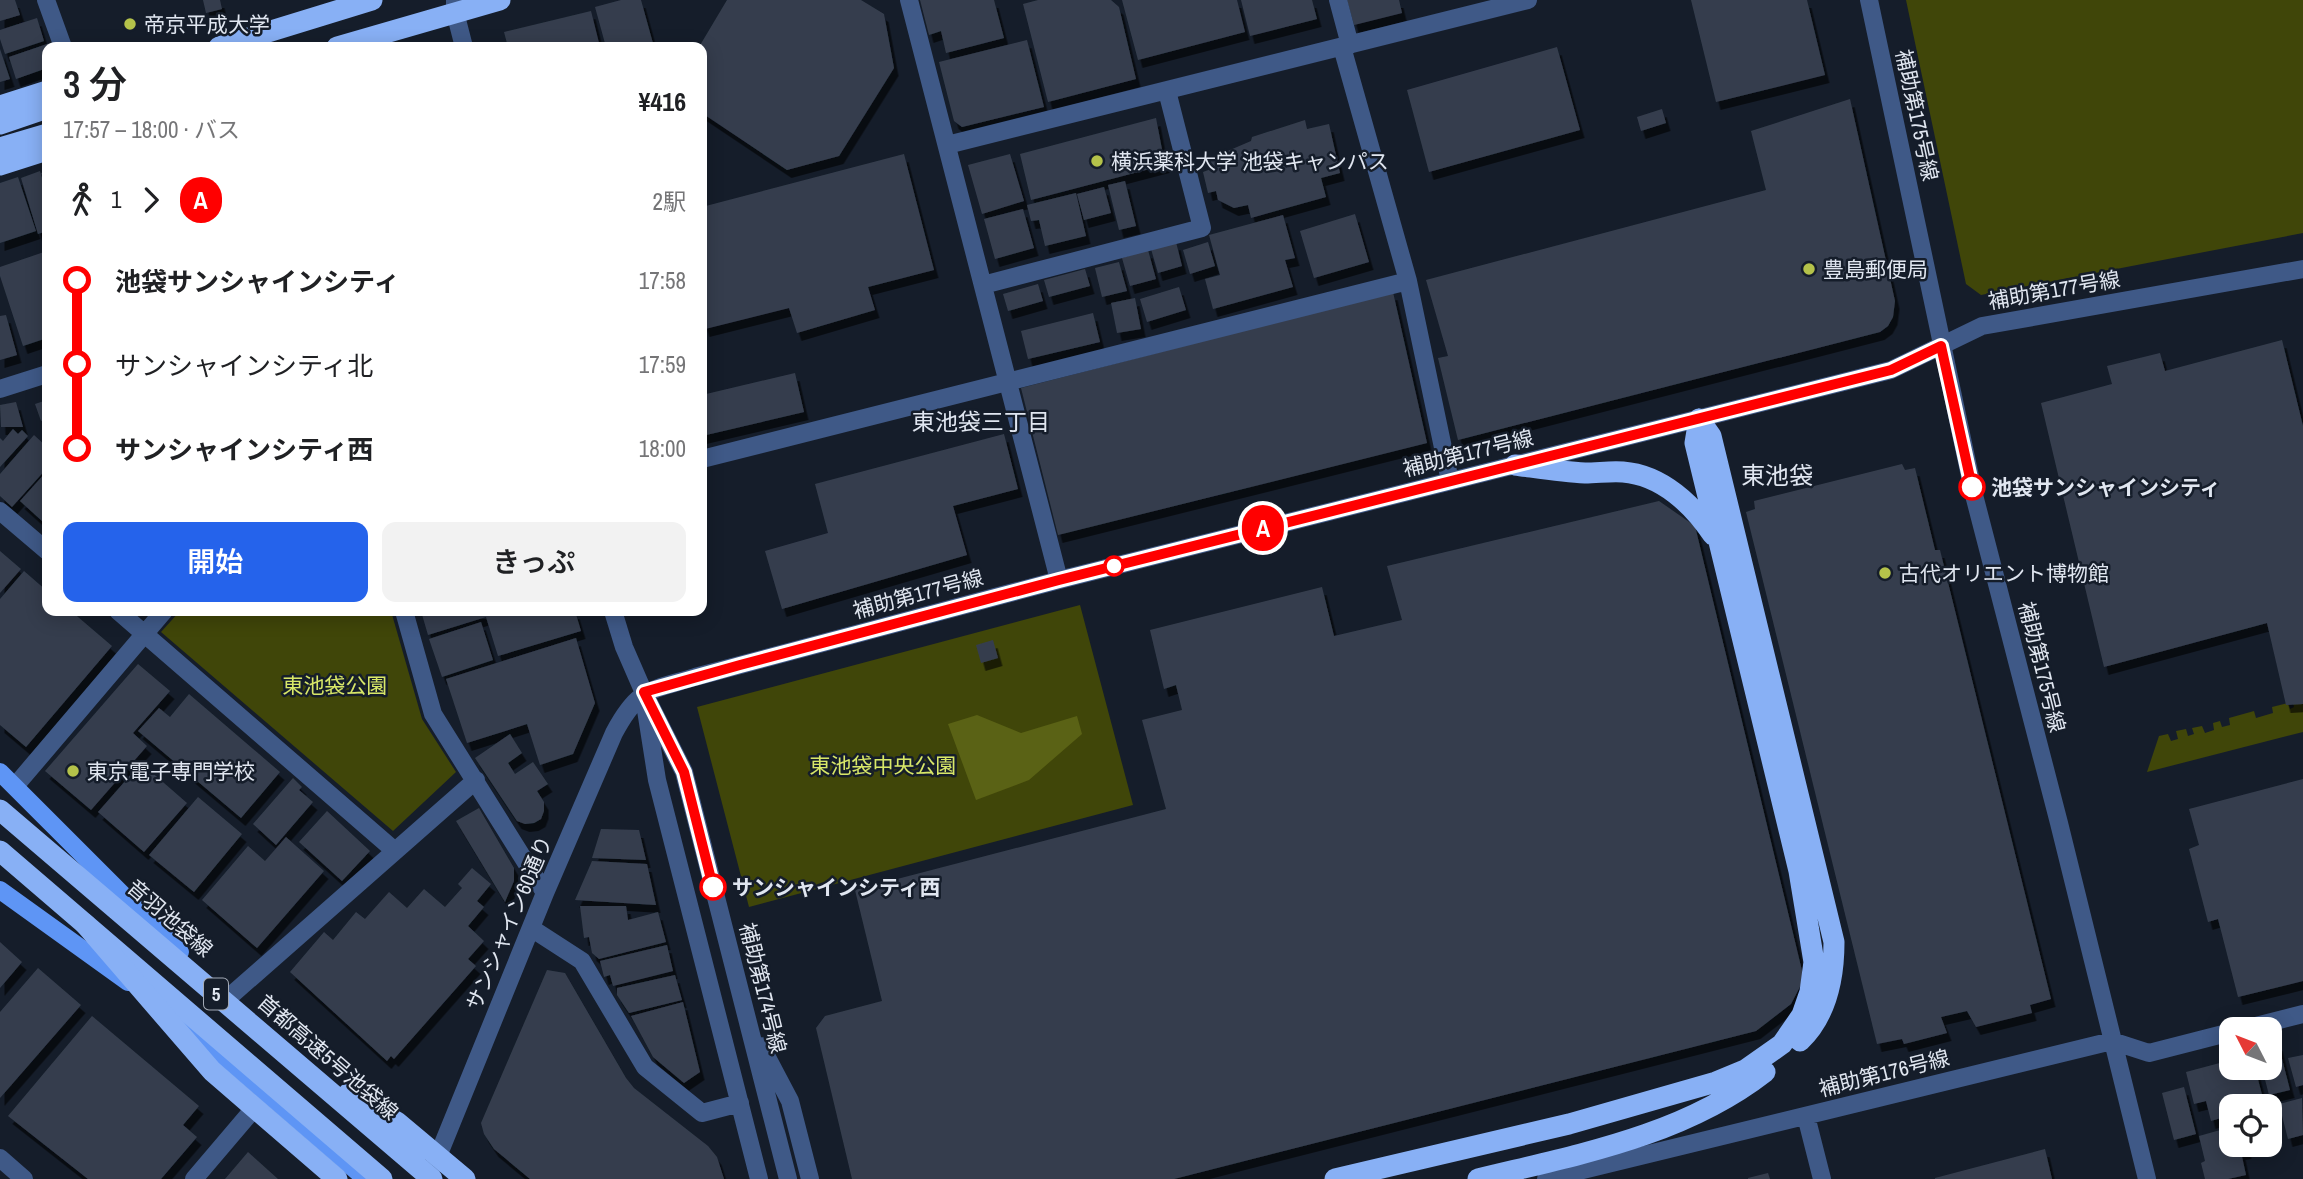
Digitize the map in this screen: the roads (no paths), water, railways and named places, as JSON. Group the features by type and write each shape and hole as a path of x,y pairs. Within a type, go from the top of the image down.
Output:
{"highway":[{"path":"236,42 372,0"},
{"path":"351,42 455,6 500,0"},
{"path":"0,106 42,93"},
{"path":"0,124 42,110"},
{"path":"0,148 42,135"},
{"path":"0,165 42,152"},
{"path":"1335,1179 1569,1124 1716,1082 1745,1070 1782,1044 1802,1015 1810,992 1814,961 1799,871 1695,443 1699,419"},
{"path":"1478,1179 1623,1143 1698,1112 1759,1077 1805,1037 1828,994 1834,968 1834,943 1711,436 1699,419"},
{"path":"1515,465 1585,473 1624,472 1644,476 1685,500 1718,542"},
{"name":"首都高速5号池袋線","path":"0,810 433,1178"},
{"name":"5","path":"0,851 382,1179"},
{"path":"85,924 212,1071 337,1179"},
{"path":"293,1059 397,1122 465,1179"}],"main road":[{"path":"0,772 16,785 209,982"},
{"name":"音羽池袋線","path":"0,802 433,1178"},
{"path":"0,863 366,1179"},
{"path":"0,890 179,1018"}],"street":[{"path":"46,0 61,42"},
{"path":"909,0 1059,580"},
{"path":"1338,0 1346,46 1408,281 1450,481"},
{"path":"947,145 1528,0"},
{"name":"補助第175号線","path":"1869,0 1974,495 2147,1179"},
{"path":"455,6 463,42"},
{"path":"983,285 1202,228 1167,91"},
{"name":"補助第177号線","path":"644,692 1059,580 1891,370 1982,326 2303,269"},
{"path":"707,458 1408,281"},
{"path":"0,389 42,376"},
{"path":"0,511 42,547"},
{"path":"124,616 395,851"},
{"path":"16,785 160,616"},
{"path":"405,616 433,714 545,893"},
{"name":"補助第174号線","path":"615,616 624,647 644,692 684,772 788,1179"},
{"name":"補助第174号線","path":"644,692 657,780 759,1179"},
{"name":"サンシャイン60通り","path":"433,1178 545,893 614,733 627,708 644,692"},
{"path":"228,998 476,780"},
{"path":"531,928 582,961 645,1067 702,1114 740,1103"},
{"path":"2282,1019 2303,1014"},
{"path":"748,1021 790,1101 810,1179"},
{"path":"2112,1041 2149,1053 2219,1035"},
{"name":"補助第176号線","path":"1546,1179 2112,1041"},
{"path":"194,1179 266,1094"},
{"path":"1806,1116 1822,1179"},
{"path":"0,1158 24,1179"}],"place":[{"name":"帝京平成大学","path":"130,24"},
{"name":"横浜薬科大学 池袋キャンパス","path":"1097,161"},
{"name":"豊島郵便局","path":"1809,269"},
{"name":"池袋サンシャインシティ","path":"1972,487"},
{"name":"古代オリエント博物館","path":"1885,573"},
{"name":"東京電子専門学校","path":"73,771"},
{"name":"サンシャインシティ西","path":"713,887"}],"district":[{"name":"東池袋三丁目","path":"981,421"},
{"name":"東池袋","path":"1777,475"}],"park label":[{"name":"東池袋公園","path":"335,685"},
{"name":"東池袋中央公園","path":"883,765"}]}
